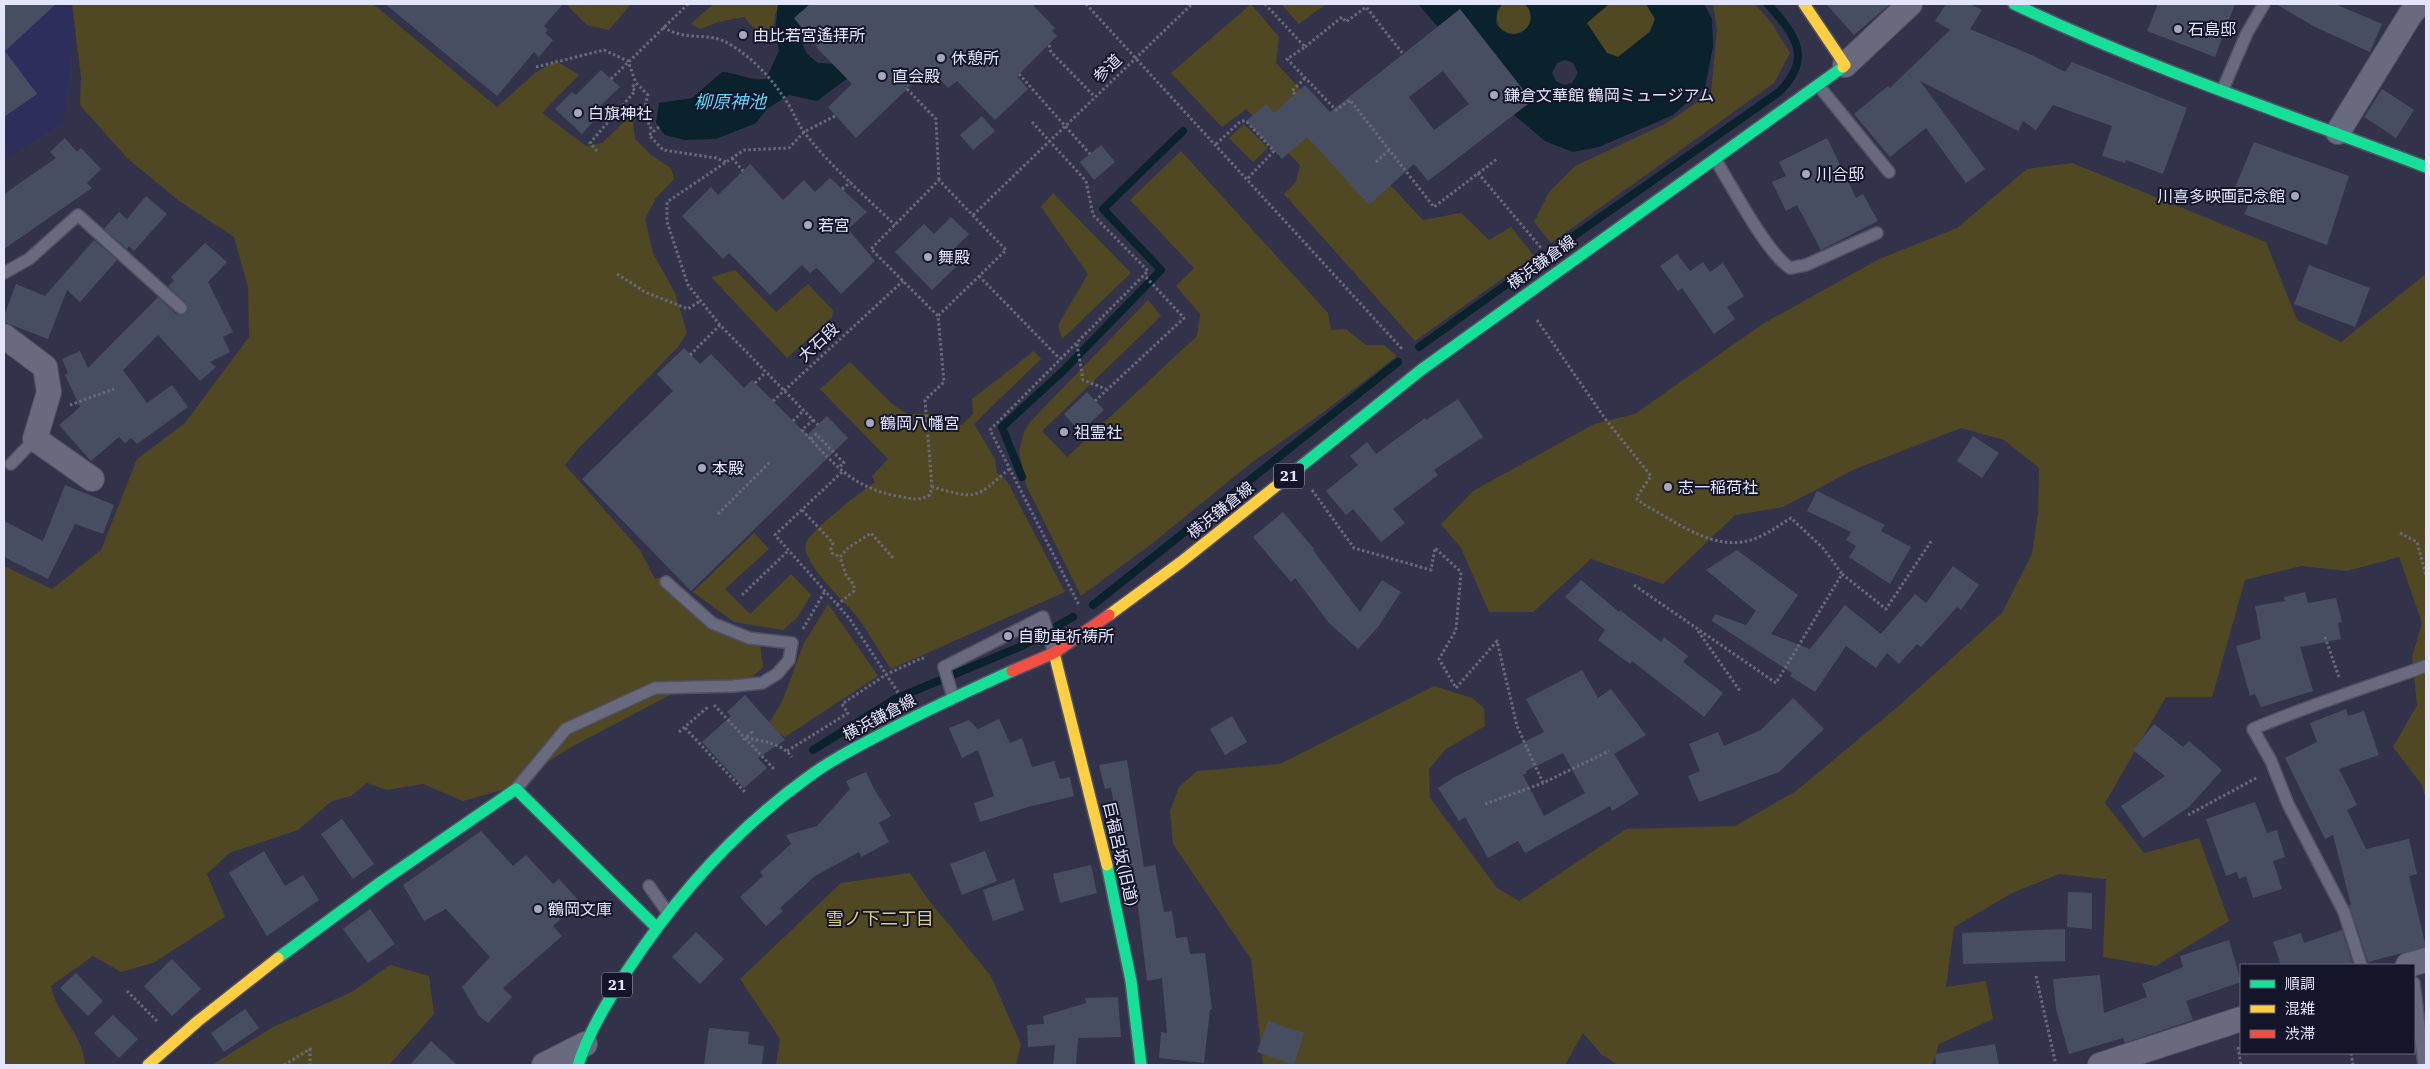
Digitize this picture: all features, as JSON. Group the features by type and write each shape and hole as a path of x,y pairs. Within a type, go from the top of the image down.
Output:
{"main road":[{"path":"1804,4 1845,65"},
{"path":"2014,4 2076,35 2222,91 2338,132 2426,167"},
{"name":"横浜鎌倉線","path":"668,912 747,828 806,778 856,747 953,697 1054,653 1093,627 1181,562 1420,370 1845,65"},
{"name":"巨福呂坂(旧道)","path":"1054,653 1100,834 1120,923 1138,1022 1141,1065"},
{"path":"148,1065 174,1040 287,950 396,869 516,789 656,927"},
{"name":"21","path":"582,1055 609,999 656,927 668,912"}],"street":[{"path":"1845,65 1910,4"},
{"path":"2338,132 2410,15 2419,4"},
{"path":"4,336 45,367 49,392 35,439 92,479"},
{"path":"2100,1065 2146,1058 2240,1019"},
{"path":"544,1065 582,1055"}],"lane":[{"path":"2222,91 2247,33 2264,4"},
{"path":"1818,85 1889,172"},
{"path":"1715,160 1766,240 1782,262 1790,268 1806,265 1877,233"},
{"path":"4,273 29,259 78,215 181,308"},
{"path":"11,464 35,439"},
{"path":"516,789 566,729 655,688 734,686 762,683 777,674 789,660 792,643 749,638 712,623 666,582"},
{"path":"953,697 946,673 1043,617 1054,653"},
{"path":"2361,964 2344,912 2288,804 2274,769 2253,729 2301,708 2346,695 2426,666"},
{"path":"649,886 668,912"},
{"path":"2415,978 2424,1065"}],"path":[{"path":"610,79 688,4"},
{"path":"1086,4 1403,350"},
{"name":"参道","path":"973,214 1192,4"},
{"path":"1265,4 1305,47"},
{"path":"1403,54 1366,7 1346,22 1342,17 1287,59 1336,110 1350,100 1434,207 1497,159"},
{"path":"663,27 675,34 696,38 715,36 749,57 765,73 787,102 804,132 850,182 895,226"},
{"path":"1048,45 1051,52 1095,97"},
{"path":"536,67 604,50 628,60 636,83 648,94 644,107 645,118 653,132"},
{"path":"1019,74 1090,154"},
{"path":"1295,94 1292,91 1305,78"},
{"path":"597,151 590,143 635,91 632,87 636,83"},
{"path":"907,89 936,119 939,180 1006,250 938,316"},
{"path":"818,425 720,325 688,285 667,222 667,202 744,150 789,148 804,132 836,116"},
{"path":"1216,144 1241,121 1246,120 1274,151 1247,179"},
{"path":"1032,122 1086,181 1093,215 1148,271 1146,276 990,430 1093,627"},
{"path":"659,127 649,135 663,150 716,158 726,162"},
{"path":"1376,162 1389,150"},
{"path":"732,158 743,171"},
{"path":"1478,173 1542,248"},
{"path":"812,420 802,430 842,472 874,491 920,500 930,495 932,487 925,400 944,382 938,316 871,249 939,180"},
{"path":"842,189 850,182"},
{"path":"616,274 645,292 688,309 700,301"},
{"path":"978,276 1060,359"},
{"path":"1095,401 1184,318 1146,276"},
{"name":"大石段","path":"773,401 903,281"},
{"path":"1521,297 1606,420 1651,476 1636,498 1643,504 1710,540 1726,544 1760,537 1791,518 1824,549 1842,574 1886,609 1932,540"},
{"path":"690,355 720,325"},
{"path":"1077,344 1076,350 1082,380 1106,389"},
{"path":"755,383 766,373"},
{"path":"46,402 63,408 114,388"},
{"path":"793,421 804,410"},
{"path":"811,439 816,434 844,463 838,468"},
{"path":"718,514 771,461"},
{"path":"932,487 967,496 983,492 1009,469"},
{"path":"1297,469 1354,548 1432,570 1435,548 1461,572 1456,630 1439,659 1456,688 1497,641 1517,726 1543,783"},
{"path":"842,472 775,534 849,618 898,692"},
{"path":"802,510 833,543 832,554 840,557"},
{"path":"840,557 848,548 871,533 893,558"},
{"path":"2400,533 2418,542 2426,576"},
{"path":"742,596 789,550"},
{"path":"837,605 854,591 854,585 846,575 840,557"},
{"path":"1634,585 1776,683 1842,574"},
{"path":"792,643 816,610 826,591"},
{"path":"1696,628 1740,690"},
{"path":"2325,637 2346,695"},
{"path":"744,739 768,741 787,750 848,713 842,704 887,674 922,658 946,673"},
{"path":"680,732 712,704 773,768"},
{"path":"685,728 727,772 744,793 750,787"},
{"path":"744,739 752,732 750,730"},
{"path":"1486,804 1543,783 1609,751"},
{"path":"2188,815 2274,769"},
{"path":"2036,976 2056,1065"},
{"path":"128,991 174,1040"},
{"path":"284,1065 310,1049 310,1065"}],"shaded area":[{"path":"4,4 78,4 63,123 4,159"},
{"path":"72,4 373,4 497,107 536,72 556,61 579,75 542,113 586,146 602,143 632,114 635,139 651,155 671,168 674,179 656,198 645,219 653,253 675,293 687,333 678,347 577,450 565,465 640,550 655,579 669,575 714,620 759,635 763,667 749,680 672,694 573,746 505,789 463,801 423,784 387,790 367,783 351,796 332,801 298,830 229,853 207,874 225,917 153,963 121,972 93,956 51,986 58,1006 80,1044 85,1065 4,1065 4,566 52,589 101,550 137,459 185,423 249,337 248,287 234,237 178,200 127,158 80,105 81,77"},
{"path":"566,4 631,4 609,30 587,25"},
{"path":"713,4 779,4 775,15 772,39 761,36 744,17 718,22 700,29 691,24"},
{"path":"1251,4 1279,37 1276,63 1423,220 1461,213 1489,240 1511,227 1534,256 1415,341 1284,194 1296,182 1300,165 1246,109 1222,127 1171,73"},
{"path":"1281,4 1326,4 1299,24"},
{"path":"1502,4 1525,4 1530,11 1531,18 1526,29 1514,34 1500,28 1496,17"},
{"path":"1609,4 1646,4 1655,19 1649,32 1618,57 1607,53 1586,23"},
{"path":"1713,4 1755,4 1773,25 1790,53 1774,83 1551,243 1534,222 1549,192 1575,166 1665,124 1711,93 1717,29"},
{"path":"1244,124 1268,148 1253,162 1229,138"},
{"path":"1181,151 1328,313 1331,330 1346,329 1366,345 1384,345 1397,356 1321,414 1251,463 1154,542 1081,596 1026,485 1019,451 1024,432 1030,422 1148,300 1161,316 1042,431 1067,457 1197,336 1200,314 1176,286 1194,268 1130,200"},
{"path":"2072,163 2266,242 2297,320 2341,342 2426,274 2426,800 2422,785 2393,747 2417,705 2412,657 2422,623 2399,557 2347,571 2301,566 2245,580 2212,697 2166,697 2105,803 2144,853 2199,838 2229,921 2156,966 2103,957 2106,879 2059,874 2012,893 1954,927 1946,987 1986,981 1993,1019 1939,1044 1932,1065 1618,1065 1602,1055 1583,1033 1565,1065 1263,1065 1251,959 1173,844 1170,811 1179,787 1197,771 1280,764 1434,686 1472,698 1484,708 1485,726 1446,749 1429,769 1430,798 1497,888 1519,901 1626,829 1735,826 1796,791 1901,704 2002,613 2032,554 2038,513 2039,468 2004,440 1961,428 1853,470 1783,507 1735,515 1663,584 1591,559 1533,612 1489,612 1461,548 1441,524 1473,491 1594,424 1635,414 1761,325 1879,259 1957,228 2027,169"},
{"path":"1053,193 1131,273 1062,339 1058,325 1088,274 1041,207"},
{"path":"735,270 776,312 808,284 833,310 832,317 787,358 711,277"},
{"path":"1034,351 1041,359 974,424 995,459 997,473 1007,481 1065,592 891,669 855,614 816,570 806,550 806,543 817,529 875,482 872,476 888,459 820,389 850,362 891,403 907,414 934,414 962,425 973,414 972,399"},
{"path":"754,533 769,549 725,589 750,614 791,574 811,595 797,618 783,630 734,622 693,592"},
{"path":"828,604 878,676 785,737 767,726 782,702 803,645"},
{"path":"910,873 927,898 991,976 1021,1045 1016,1065 776,1065 780,1039 740,979 841,883"},
{"path":"390,965 429,976 434,1014 389,1065 212,1065 271,1028 352,992"}],"water":[{"name":"柳原神池","path":"778,4 820,4 804,20 800,40 807,54 818,63 842,64 852,75 817,101 789,95 767,109 756,123 716,139 685,140 665,135 656,123 659,103 692,98 722,72 754,79 766,79 779,51 775,33"},
{"path":"1418,4 1502,4 1497,11 1496,23 1510,34 1517,34 1524,31 1531,19 1530,12 1525,4 1609,4 1587,23 1607,53 1618,57 1650,32 1655,19 1646,4 1704,4 1712,19 1713,47 1705,87 1673,115 1599,147 1573,152 1545,141 1514,115 1460,9 1438,27","holes":["1565,60 1573,63 1578,73 1572,83 1564,85 1556,81 1552,73 1557,63"]}],"building":[{"path":"4,4 56,4 5,51 37,94 4,117"},
{"path":"385,4 563,4 544,26 548,30 545,33 553,40 539,57 534,52 497,96"},
{"path":"810,4 1032,4 1055,28 1052,31 1057,36 1017,76 1028,89 995,120 957,81 948,88 929,68 856,138 828,107 852,84 819,50 794,18"},
{"path":"1826,4 1890,4 1854,35"},
{"path":"1946,4 1970,4 1982,10 1970,29 2034,56 2065,72 2072,62 2187,108 2163,174 2126,160 2125,163 2102,156 2112,126 2053,105 2036,130 2023,121 2018,131 1920,81 1985,169 1966,183 1926,128 1890,157 1854,114 1888,86 1890,88 1950,30 1935,21"},
{"name":"石島邸","path":"2158,4 2235,4 2215,57 2147,31"},
{"path":"2276,4 2335,4 2382,24 2370,52 2315,27"},
{"name":"鎌倉文華館 鶴岡ミュージアム","path":"1460,9 1532,101 1428,181 1414,164 1369,205 1307,137 1282,159 1246,121 1266,104 1274,113 1305,85 1330,112","holes":["1443,71 1469,104 1434,130 1409,97"]},
{"path":"601,70 620,87 595,111 599,115 582,134 555,109 572,92 576,95"},
{"path":"2382,89 2414,110 2396,138 2364,117"},
{"path":"982,116 995,131 973,150 960,135"},
{"path":"65,138 77,152 81,148 101,169 87,183 92,188 4,249 4,194 56,158 50,152"},
{"path":"1827,138 1856,198 1863,194 1878,221 1821,250 1797,205 1786,211 1772,182 1786,176 1779,162"},
{"path":"2254,142 2349,176 2327,245 2244,214 2249,204 2231,197"},
{"path":"1101,145 1115,162 1094,180 1080,162"},
{"path":"750,164 783,200 804,180 815,192 830,178 867,212 848,229 875,261 841,294 817,268 810,273 802,265 770,295 729,253 723,259 682,216 711,187 718,195"},
{"path":"146,196 167,214 134,251 129,246 127,249 104,229 119,212 127,219"},
{"name":"舞殿","path":"951,217 969,234 951,252 961,262 932,290 895,252 924,224 934,234"},
{"path":"94,240 117,260 80,302 67,290 48,339 4,322 4,316 16,284 45,296"},
{"path":"205,243 227,262 208,282 233,332 223,337 230,352 210,362 216,367 200,381 158,335 123,370 147,403 172,385 188,407 137,444 131,438 125,443 119,437 91,461 59,425 80,407 65,375 68,373 62,359 80,351 88,368 158,297 176,314 183,315 186,313 188,309 186,303 168,286 174,281 171,277"},
{"path":"1677,254 1690,271 1703,262 1710,272 1723,263 1744,296 1727,307 1735,319 1714,334 1682,288 1678,291 1660,266"},
{"path":"2309,265 2370,288 2355,327 2294,304"},
{"path":"684,348 700,364 711,354 744,388 752,380 807,435 827,416 848,438 691,591 582,479 673,391 657,374"},
{"path":"1087,392 1104,410 1080,432 1064,414"},
{"path":"1458,399 1483,437 1434,470 1438,475 1393,509 1405,523 1381,542 1353,509 1346,515 1326,491 1358,465 1350,456 1367,442 1376,454 1425,418 1426,420"},
{"path":"1973,436 1999,453 1982,478 1957,461"},
{"path":"65,485 114,505 103,534 75,524 48,579 4,557 4,521 43,541"},
{"path":"1817,491 1885,525 1881,531 1911,547 1890,584 1849,557 1856,546 1846,540 1851,532 1807,511"},
{"path":"1283,512 1314,549 1360,612 1382,580 1401,592 1378,627 1358,649 1329,623 1295,578 1291,582 1253,537"},
{"path":"1737,550 1798,595 1771,634 1810,649 1845,605 1881,634 1915,594 1926,603 1953,566 1979,585 1961,610 1957,607 1921,647 1917,644 1899,664 1887,653 1876,668 1846,646 1815,692 1790,676 1792,673 1712,621 1715,614 1746,625 1756,611 1706,570"},
{"path":"1581,580 1619,612 1620,610 1661,642 1664,637 1688,656 1683,662 1723,693 1704,717 1632,661 1630,664 1598,640 1605,630 1565,597"},
{"path":"2305,592 2308,603 2336,598 2342,622 2338,623 2341,639 2300,647 2313,691 2261,707 2255,694 2250,696 2236,646 2261,639 2255,606 2285,601 2284,597"},
{"path":"1582,670 1598,698 1611,689 1646,735 1614,754 1639,794 1612,811 1610,806 1525,853 1518,841 1488,858 1465,817 1459,821 1438,788 1453,778 1544,732 1526,699","holes":["1563,753 1585,793 1544,816 1523,775 1527,773 1526,771"]},
{"path":"745,695 785,740 758,758 767,768 744,788 702,742 731,716 727,712"},
{"path":"1793,698 1824,729 1779,772 1699,802 1688,776 1700,771 1689,744 1718,732 1724,746 1761,730"},
{"path":"2346,709 2348,716 2364,711 2379,755 2339,769 2357,805 2347,810 2366,849 2409,839 2417,874 2409,876 2426,947 2368,962 2349,905 2351,905 2333,835 2325,839 2285,758 2317,742 2310,723"},
{"path":"1232,716 1247,742 1225,755 1210,729"},
{"path":"999,719 1010,743 1022,738 1032,767 1054,761 1060,779 1070,777 1074,796 1028,807 980,822 974,803 994,796 978,750 962,758 949,728 969,720 978,729"},
{"path":"2154,724 2183,747 2189,741 2222,770 2189,807 2143,838 2121,806 2165,776 2133,750"},
{"path":"1127,760 1144,867 1155,865 1164,912 1172,911 1176,938 1187,937 1190,954 1205,953 1212,1010 1210,1010 1204,1063 1159,1058 1161,1032 1167,1033 1162,978 1147,981 1136,890 1129,892 1111,788 1105,789 1099,765"},
{"path":"866,772 891,816 879,823 889,842 861,857 859,852 815,876 780,908 783,911 766,926 740,897 763,876 760,872 791,844 786,835 817,826 850,789 846,781"},
{"path":"2255,802 2267,833 2277,830 2285,857 2273,861 2282,889 2253,898 2246,876 2239,879 2237,872 2226,876 2206,819"},
{"path":"342,819 374,864 353,879 321,834"},
{"path":"481,831 513,866 526,855 553,884 559,879 580,902 553,926 562,936 503,988 512,997 488,1023 479,1016 462,987 490,957 446,909 424,921 403,885"},
{"path":"264,851 285,886 303,875 319,900 267,936 229,873"},
{"path":"985,851 997,881 962,895 950,864"},
{"path":"1091,865 1097,893 1060,903 1053,874"},
{"path":"1014,879 1024,910 993,921 983,890"},
{"path":"2068,892 2092,893 2092,929 2067,927"},
{"path":"370,909 395,944 368,963 343,929"},
{"path":"2065,929 2065,961 1963,964 1962,933"},
{"path":"2342,930 2353,964 2281,964 2273,942 2301,933 2304,943"},
{"path":"696,932 724,959 700,984 672,957"},
{"path":"2229,940 2240,982 2186,1001 2193,1020 2125,1043 2123,1038 2069,1054 2056,1009 2053,979 2100,975 2104,1013 2147,997 2142,984 2183,967 2180,956"},
{"path":"172,959 201,989 172,1016 144,986"},
{"path":"76,973 103,1001 88,1016 60,988"},
{"path":"1118,997 1121,1037 1078,1038 1076,1065 1053,1065 1055,1045 1028,1047 1027,1025 1044,1024 1043,1016 1086,1003 1085,998"},
{"path":"245,1009 259,1028 224,1052 211,1033"},
{"path":"113,1015 138,1039 119,1058 94,1033"},
{"path":"1268,1021 1304,1033 1294,1065 1257,1052"},
{"path":"709,1028 749,1032 748,1044 764,1046 762,1065 704,1065"},
{"path":"431,1041 457,1065 410,1065"},
{"path":"1995,1044 1999,1065 1936,1065 1935,1054"}],"waterway":[{"path":"1558,247 1779,92 1796,68 1797,46 1793,36 1768,4"},
{"path":"1022,477 1002,427 1063,371 1161,270 1103,209 1183,131"},
{"path":"1419,347 1539,261"},
{"path":"1093,605 1398,362"},
{"path":"813,750 895,699 1022,646 1073,617"}],"traffic: fast":[{"path":"2014,4 2167,70 2426,167"},
{"path":"1285,479 1421,370 1843,67"},
{"path":"578,1065 600,1016 627,971 665,917 708,866 756,819 807,778 837,758 965,692 1012,671"},
{"path":"278,958 381,882 516,789 656,927"},
{"path":"1107,865 1131,981 1141,1065"}],"traffic: slow":[{"path":"1804,4 1845,65 1843,67"},
{"path":"1109,615 1181,562 1285,479"},
{"path":"1054,653 1107,865"},
{"path":"148,1065 198,1021 278,958"}],"traffic: jam":[{"path":"1012,671 1054,653 1109,615"}],"place":[{"name":"石島邸","path":"2178,29"},
{"name":"由比若宮遙拝所","path":"743,35"},
{"name":"休憩所","path":"941,58"},
{"name":"直会殿","path":"882,76"},
{"name":"鎌倉文華館 鶴岡ミュージアム","path":"1494,95"},
{"name":"白旗神社","path":"578,113"},
{"name":"川合邸","path":"1806,174"},
{"name":"川喜多映画記念館","path":"2295,196"},
{"name":"若宮","path":"808,225"},
{"name":"舞殿","path":"928,257"},
{"name":"鶴岡八幡宮","path":"870,423"},
{"name":"祖霊社","path":"1064,432"},
{"name":"本殿","path":"702,468"},
{"name":"志一稲荷社","path":"1668,487"},
{"name":"自動車祈祷所","path":"1008,636"},
{"name":"鶴岡文庫","path":"538,909"}],"district":[{"name":"雪ノ下二丁目","path":"880,919"}]}
